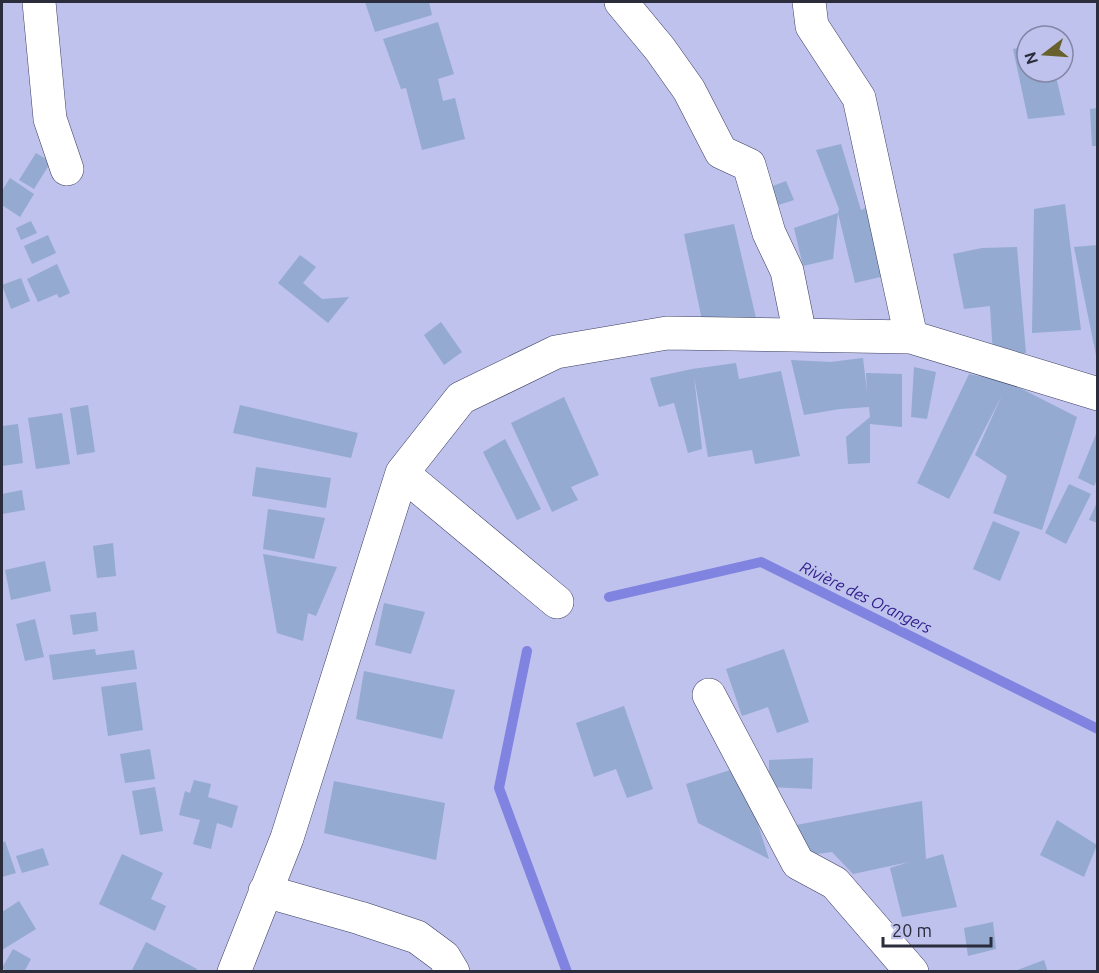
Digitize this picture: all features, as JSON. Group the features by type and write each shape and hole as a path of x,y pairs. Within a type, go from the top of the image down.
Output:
{"street":[{"path":"39,2 50,119 67,169"},
{"path":"621,2 660,49 689,90 721,152 749,165 770,232 788,271 800,335"},
{"path":"809,2 812,26 859,98 911,337"},
{"path":"234,972 286,838 402,473 462,398 556,352 667,333 911,337 1098,394"},
{"path":"402,473 557,602"},
{"path":"709,695 798,863 836,883 912,972"},
{"path":"265,891 417,937 444,957 453,972"}],"building":[{"path":"365,2 429,2 432,15 375,32"},
{"path":"438,22 454,74 438,79 443,101 455,98 465,139 422,150 406,88 401,89 383,39"},
{"path":"1020,84 1058,84 1065,115 1028,119"},
{"path":"1098,108 1098,146 1092,146 1090,109"},
{"path":"841,144 861,210 879,202 893,274 855,283 838,213 839,209 816,150"},
{"path":"36,153 51,162 34,189 19,180"},
{"path":"10,178 34,194 20,217 2,205 2,191"},
{"path":"786,181 794,200 772,207 765,189"},
{"path":"1065,204 1081,330 1032,333 1034,209"},
{"path":"838,213 833,259 803,266 794,228"},
{"path":"31,221 37,233 21,240 16,228"},
{"path":"734,224 756,318 702,320 684,234"},
{"path":"48,235 56,253 32,264 24,246"},
{"path":"1098,245 1098,355 1096,355 1074,247"},
{"path":"1017,247 1026,353 993,355 990,306 964,309 953,254 982,248"},
{"path":"300,255 316,267 303,283 322,299 349,297 328,323 278,283"},
{"path":"57,264 70,293 59,298 57,294 38,302 27,279"},
{"path":"21,278 30,301 11,309 2,285"},
{"path":"441,322 462,352 444,365 424,335"},
{"path":"863,358 867,392 866,373 902,374 902,427 870,424 870,463 848,464 846,437 870,417 869,407 804,415 791,360 830,362"},
{"path":"736,363 739,379 781,371 800,456 755,464 752,450 708,457 694,376 702,449 688,453 674,403 659,407 650,378"},
{"path":"914,367 936,372 927,419 911,417"},
{"path":"969,374 1008,382 1077,417 1042,530 993,513 1007,476 975,455 1002,395 949,499 917,483"},
{"path":"564,397 599,475 571,487 578,500 552,512 511,423"},
{"path":"88,405 95,452 77,455 70,408"},
{"path":"240,405 358,433 351,458 233,433"},
{"path":"62,413 70,464 36,469 28,418"},
{"path":"18,424 23,463 2,466 2,426"},
{"path":"1097,432 1098,478 1094,486 1078,478"},
{"path":"505,439 541,509 517,520 483,452"},
{"path":"256,467 331,478 326,508 252,496"},
{"path":"1069,484 1091,494 1066,544 1045,533"},
{"path":"22,490 25,510 2,514 2,494"},
{"path":"1098,500 1098,523 1089,520"},
{"path":"268,509 325,518 314,559 263,549"},
{"path":"993,521 1020,532 1000,581 973,569"},
{"path":"113,543 116,576 97,578 93,546"},
{"path":"263,554 337,567 316,616 308,613 303,641 277,633"},
{"path":"45,561 51,591 11,600 5,570"},
{"path":"384,603 425,612 411,654 375,645"},
{"path":"96,612 98,631 73,635 70,615"},
{"path":"35,619 44,657 25,661 16,624"},
{"path":"95,649 96,655 134,650 137,669 53,680 49,655"},
{"path":"784,649 809,722 777,733 768,707 742,716 726,669"},
{"path":"364,671 455,690 442,739 356,719"},
{"path":"136,682 143,730 108,736 101,687"},
{"path":"624,706 653,789 627,798 616,769 594,777 576,723"},
{"path":"150,749 155,779 125,783 120,754"},
{"path":"813,758 812,789 769,787 769,760"},
{"path":"740,767 769,859 698,823 686,784"},
{"path":"194,780 211,784 208,797 238,806 232,828 217,823 211,849 193,844 200,820 179,815 185,791 190,793"},
{"path":"334,781 445,803 436,860 324,833"},
{"path":"155,787 163,831 140,835 132,791"},
{"path":"922,801 926,859 943,854 957,907 902,917 890,868 909,862 853,874 832,852 794,857 791,826"},
{"path":"1057,820 1097,845 1084,877 1040,855"},
{"path":"5,841 16,873 2,877 2,843"},
{"path":"43,848 49,865 22,873 16,856"},
{"path":"122,854 163,873 151,899 166,906 155,931 99,904"},
{"path":"19,901 36,929 2,950 2,912"},
{"path":"993,922 996,949 968,956 964,928"},
{"path":"146,942 197,969 196,972 131,972"},
{"path":"13,949 31,959 24,972 8,972 2,968"},
{"path":"1044,960 1048,972 1015,972 1015,971"}],"waterway":[{"name":"Rivière des Orangers","path":"609,597 761,562 1098,729"},
{"name":"Rivière des Orangers","path":"527,651 499,788 567,972"}]}
